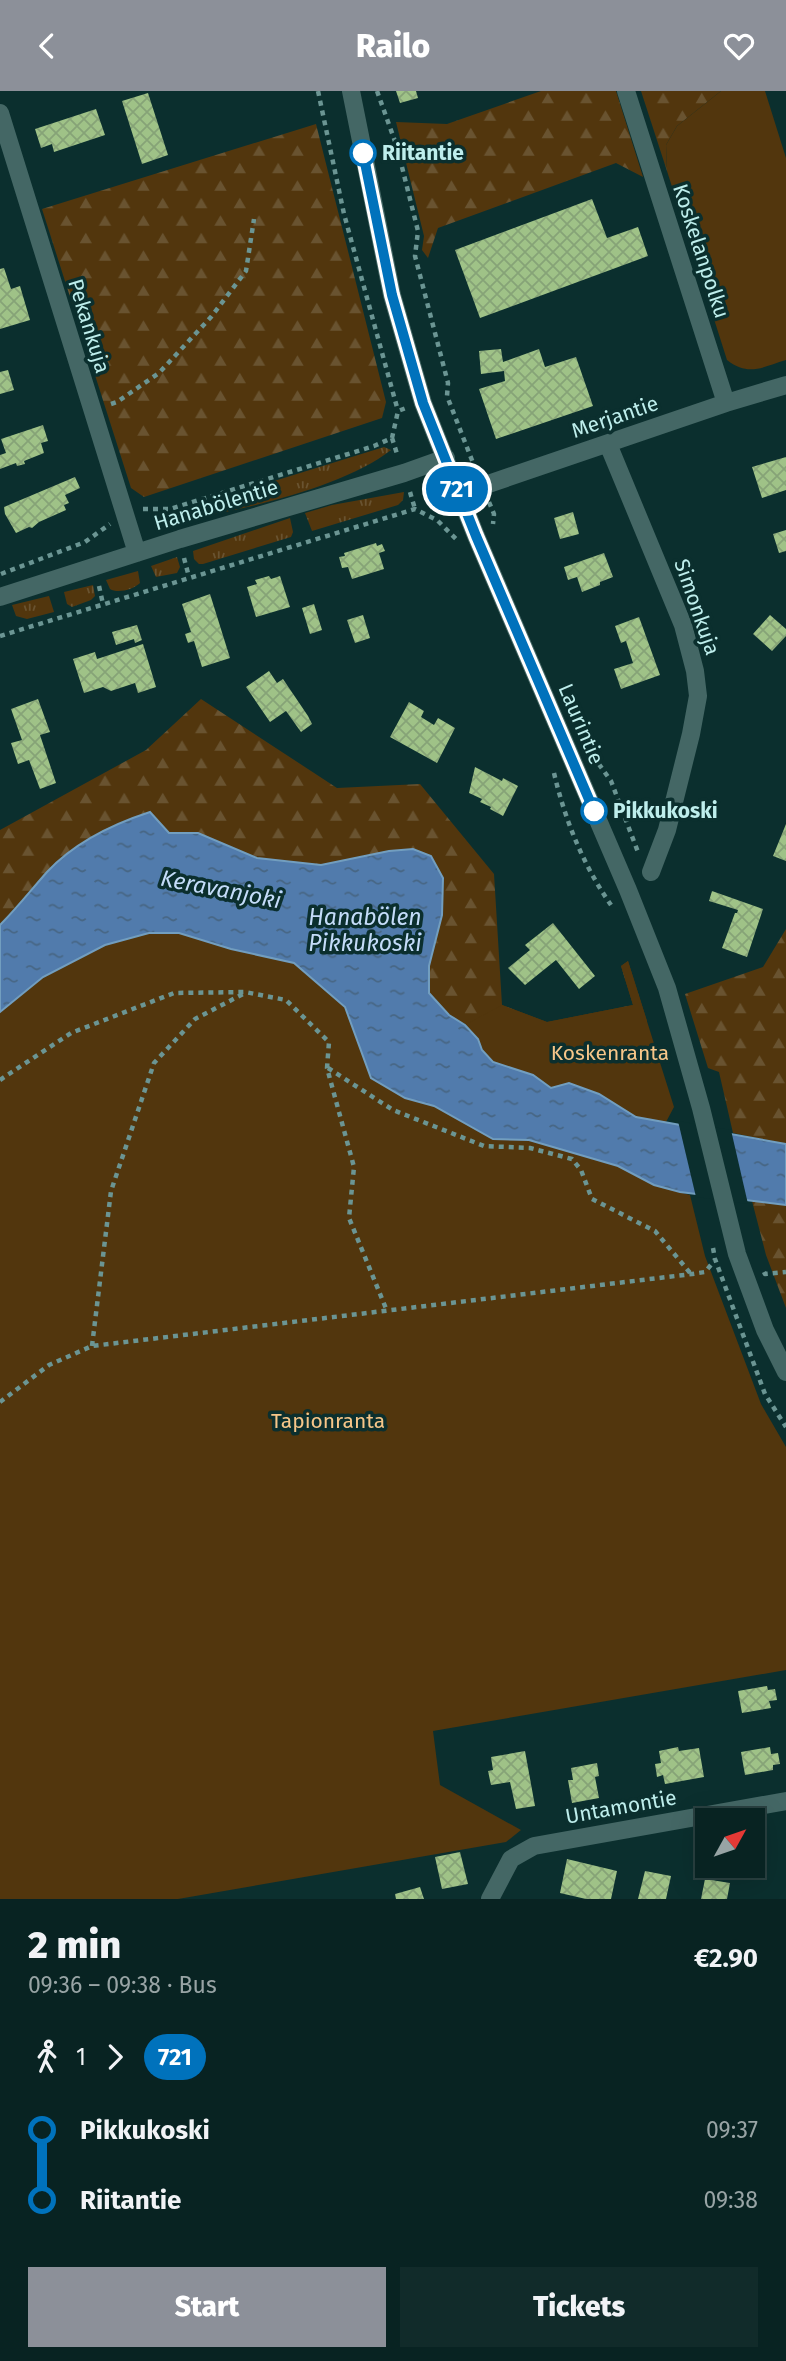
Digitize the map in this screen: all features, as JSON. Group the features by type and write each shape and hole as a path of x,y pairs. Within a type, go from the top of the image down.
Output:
{"street":[{"name":"Laurintie","path":"351,91 392,295 423,403 476,536 628,890 667,988 701,1108 737,1254 765,1331 786,1371"},
{"name":"Koskelanpolku","path":"626,91 726,403"},
{"name":"Pekankuja","path":"0,113 137,553"},
{"name":"Merjantie","path":"459,493 786,385"},
{"name":"Simonkuja","path":"608,444 683,625 695,671 698,696 667,830 651,872"},
{"name":"Hanabölentie","path":"0,597 446,458"},
{"name":"Untamontie","path":"490,1899 511,1859 534,1846 786,1801"}],"path":[{"path":"0,574 85,542 140,509 170,509 374,446 392,437 398,411 344,214 318,91"},
{"path":"377,91 397,147 418,231 415,255 448,383 447,395 398,411"},
{"path":"92,410 117,402 159,373 211,317 246,271 254,219"},
{"path":"0,636 415,509 437,520 459,543 476,536"},
{"path":"553,770 561,802 585,862 618,915"},
{"path":"92,1346 111,1191 154,1063 195,1019 245,992"},
{"path":"0,1080 71,1033 174,993 245,992 286,1000 329,1042 327,1068 354,1167 349,1218 387,1311"},
{"path":"327,1068 393,1110 484,1146 530,1149 572,1159 581,1170 592,1199 655,1231 692,1274"},
{"path":"0,1402 49,1365 92,1346 692,1274 705,1272 715,1259"},
{"path":"765,1274 786,1272"}],"green space":[{"path":"541,91 616,91 643,177 616,163 438,228 428,258 422,250 424,236 396,122 447,124"},
{"path":"641,91 721,91 677,126 666,145 667,171"},
{"path":"721,91 765,91 786,158 786,360 756,369 742,368 727,360 667,171 666,145 677,126"},
{"path":"316,124 386,402 382,418 144,497 131,488 42,209"},
{"path":"384,447 391,450 371,463 320,486 235,510 184,520 184,509"},
{"path":"404,492 403,500 398,505 312,531 305,513 332,505"},
{"path":"290,518 293,532 291,537 203,564 194,559 193,551"},
{"path":"177,557 180,567 177,573 156,577 151,566"},
{"path":"138,571 140,583 137,585 121,591 110,589 106,580"},
{"path":"93,585 95,596 91,600 72,607 67,604 64,592"},
{"path":"49,596 54,612 27,619 16,616 12,605"},
{"path":"201,699 337,788 420,784 494,874 502,1005 547,1022 633,1005 621,966 628,961 647,1021 482,1028 464,1024 446,1012 429,993 429,966 442,915 389,851 321,865 257,858 198,833 169,833 150,812 122,822 69,852 47,872 0,925 0,830 146,750"},
{"path":"786,929 786,1144 733,1133 719,1072 708,1068 685,994 763,967"},
{"name":"Tapionranta","path":"149,933 179,933 231,949 294,963 345,1007 371,1078 405,1098 434,1106 493,1139 529,1140 618,1166 654,1185 690,1195 705,1256 761,1404 786,1447 786,1670 433,1731 440,1785 521,1830 506,1842 178,1899 0,1899 0,1012 43,977 105,945"},
{"name":"Koskenranta","path":"628,961 674,1107 666,1122 636,1117 599,1094 551,1088 533,1075 493,1062 465,1025 502,1005 547,1022 633,1005 621,966"},
{"path":"752,1201 786,1205 786,1308 766,1255"}],"water":[{"name":"Hanabölen Pikkukoski","path":"150,812 169,833 198,833 257,858 321,865 389,851 413,849 431,856 443,878 442,915 429,966 429,993 449,1015 465,1025 478,1039 482,1050 493,1062 533,1075 551,1088 569,1083 599,1094 636,1117 786,1144 786,1205 680,1192 654,1185 618,1166 529,1140 493,1139 434,1106 405,1098 371,1078 345,1007 294,963 231,949 179,933 149,933 105,945 43,977 0,1012 0,925 47,872 69,852 122,822"}],"pier":[{"path":"678,1121 731,1130 748,1204 696,1197"}],"building":[{"path":"396,91 416,91 418,98 400,103"},
{"path":"148,93 168,155 142,164 122,101"},
{"path":"96,109 105,135 54,152 52,144 41,148 35,129"},
{"path":"592,199 607,238 638,227 648,256 480,318 455,250"},
{"path":"4,268 11,289 20,286 30,320 0,329 0,269"},
{"path":"501,349 503,362 539,349 545,367 576,357 593,406 496,439 479,389 505,381 504,371 481,374 479,351"},
{"path":"8,370 14,390 0,394 0,372"},
{"path":"43,425 48,441 41,443 44,453 24,461 25,464 17,466 16,463 0,469 0,455 6,453 1,439"},
{"path":"786,457 786,490 762,498 752,467"},
{"path":"75,477 80,488 65,495 69,503 64,505 66,510 32,528 16,533 4,507"},
{"path":"573,512 579,534 560,539 554,518"},
{"path":"786,530 786,551 779,553 773,534"},
{"path":"376,543 377,546 382,544 385,551 379,553 384,569 352,579 348,567 342,568 339,557"},
{"path":"604,553 613,577 582,592 577,577 568,580 564,567"},
{"path":"269,576 271,579 280,576 290,607 256,617 247,587 257,584 255,580"},
{"path":"210,594 230,658 202,667 194,641 188,643 185,634 191,632 182,604"},
{"path":"314,604 322,630 310,634 302,608"},
{"path":"363,615 370,638 355,643 347,620"},
{"path":"770,615 786,629 786,636 772,651 753,634"},
{"path":"639,617 660,675 621,689 614,669 633,663 626,641 621,643 615,626"},
{"path":"137,625 142,640 135,643 134,639 116,645 112,632"},
{"path":"143,644 156,687 138,693 135,683 111,691 103,687 84,693 73,659 95,652 97,659"},
{"path":"269,671 277,683 283,679 308,716 312,724 301,732 286,711 270,722 246,687"},
{"path":"38,699 50,732 40,735 56,783 40,789 29,760 18,764 11,743 22,740 11,709"},
{"path":"409,702 424,711 421,717 434,725 438,718 455,728 437,763 390,737"},
{"path":"475,767 518,786 503,816 480,802 482,799 469,793"},
{"path":"786,824 786,861 773,856"},
{"path":"712,891 763,909 747,957 722,948 738,910 709,901"},
{"path":"553,923 595,976 579,989 556,960 525,985 508,968 530,950 525,945"},
{"path":"767,1686 768,1690 775,1689 777,1700 769,1701 771,1708 742,1713 738,1691"},
{"path":"678,1747 679,1751 699,1748 704,1777 665,1784 663,1775 657,1777 655,1764 661,1763 659,1751"},
{"path":"770,1747 771,1754 778,1753 780,1764 773,1765 773,1770 745,1775 741,1752"},
{"path":"525,1751 535,1806 516,1809 510,1782 491,1785 488,1771 493,1770 491,1757"},
{"path":"597,1763 599,1776 595,1777 599,1798 572,1803 568,1780 573,1780 571,1768"},
{"path":"460,1852 468,1884 442,1889 435,1857"},
{"path":"567,1859 617,1871 611,1899 586,1899 560,1893"},
{"path":"645,1871 671,1876 666,1899 638,1899"},
{"path":"705,1879 730,1883 727,1899 701,1899"},
{"path":"420,1887 424,1899 396,1899 395,1894"}],"bus line":[{"name":"721","path":"363,153 392,295 423,403 476,536 594,811"}],"place":[{"name":"Riitantie","path":"363,153"},
{"name":"Pikkukoski","path":"594,811"}],"water label":[{"name":"Keravanjoki","path":"221,889"}]}
